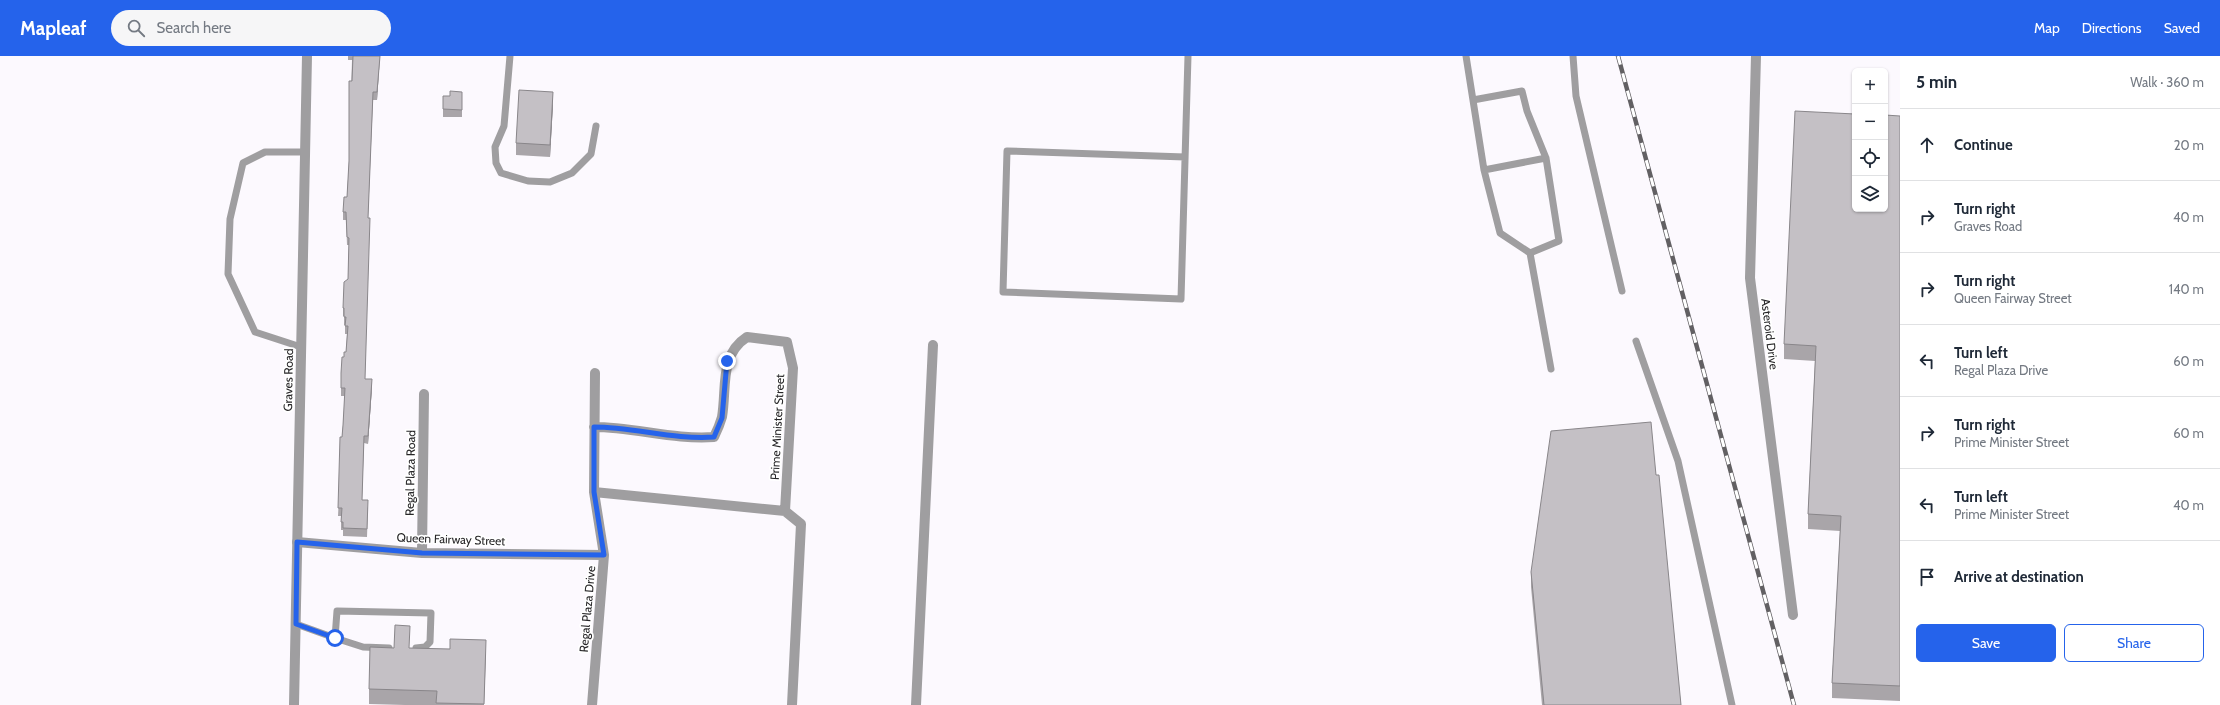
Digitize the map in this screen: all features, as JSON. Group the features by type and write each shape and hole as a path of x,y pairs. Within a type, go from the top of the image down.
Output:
{"street":[{"name":"Graves Road","path":"294,705 307,56"},
{"name":"Asteroid Drive","path":"1756,56 1750,278 1793,614"},
{"name":"Prime Minister Street","path":"594,427 619,427 698,439 714,437 722,418 727,361 738,343 747,337 787,342 793,368 785,512"},
{"path":"916,705 933,344"},
{"name":"Regal Plaza Drive","path":"592,705 604,555 594,492 594,373"},
{"name":"Regal Plaza Road","path":"422,553 424,394"},
{"path":"594,492 785,512 801,524 792,705"},
{"name":"Queen Fairway Street","path":"297,542 422,553 604,555"}],"lane":[{"path":"510,56 504,126 495,147 496,163 501,173 528,181 550,182 572,173 591,154 596,126"},
{"path":"1185,157 1007,151 1003,292 1181,299 1188,56"},
{"path":"1466,56 1484,170 1500,233 1530,253 1551,369"},
{"path":"1573,56 1576,96 1622,291"},
{"path":"1473,100 1522,91 1527,111 1546,158 1558,241 1530,253"},
{"path":"301,347 255,332 228,274 230,219 243,163 265,152 305,152"},
{"path":"1484,170 1546,158"},
{"path":"1636,340 1678,461 1732,705"},
{"path":"335,638 337,611 431,613 430,642 425,647 416,648"},
{"path":"296,624 363,647 390,648"}],"building":[{"path":"353,56 380,56 377,92 373,92 368,218 370,218 365,379 372,379 368,436 364,436 362,500 368,500 367,529 343,528 343,522 341,522 342,508 338,508 340,437 342,437 345,388 341,388 341,373 342,357 344,357 344,352 346,352 348,326 345,326 346,317 344,317 343,308 344,282 348,279 349,238 347,237 346,212 343,212 344,197 347,197 349,161 349,81 352,81"},
{"path":"519,90 553,92 550,145 516,143"},
{"path":"450,91 462,92 462,110 443,109 443,96 450,96"},
{"path":"1795,111 1852,114 1852,212 1888,212 1888,115 1900,116 1900,686 1832,683 1841,516 1808,514 1816,346 1784,344"},
{"path":"1651,422 1656,475 1659,475 1681,705 1544,705 1531,572 1551,431"},
{"path":"395,625 410,626 409,648 450,649 450,639 486,640 484,704 436,703 437,691 369,689 370,647 394,648"}],"railway":[{"path":"1618,56 1794,705"}],"route":[{"path":"335,638 296,624 297,542 422,553 604,555 594,492 594,427 619,427 698,439 714,437 722,418 727,361"}]}
